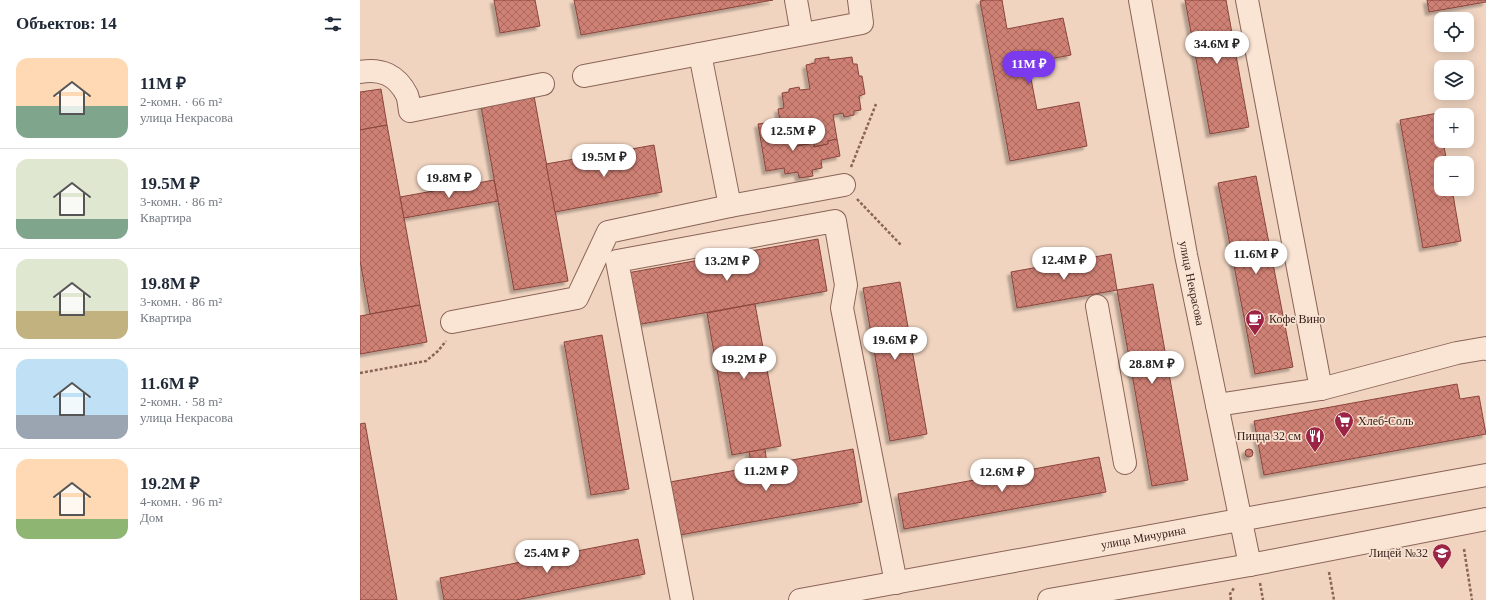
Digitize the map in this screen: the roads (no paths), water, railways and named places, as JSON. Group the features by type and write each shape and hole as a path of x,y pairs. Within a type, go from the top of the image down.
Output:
{"street":[{"path":"796,0 802,34"},
{"path":"584,76 862,23 859,0"},
{"name":"улица Некрасова","path":"1140,0 1186,254 1241,520 1255,574"},
{"path":"1247,0 1321,389"},
{"path":"700,54 730,206"},
{"path":"360,72 382,71 396,79 407,95 410,110 543,84"},
{"path":"452,322 577,298 608,232 730,206 844,185"},
{"path":"682,600 617,261 835,221 846,285 842,308 896,582"},
{"path":"1097,306 1125,463"},
{"path":"1217,405 1321,389 1457,353 1486,349"},
{"name":"улица Мичурина","path":"800,600 852,595 896,582 1486,475"},
{"path":"1049,600 1255,574 1486,519"}],"place":[{"name":"Кофе Вино","path":"1255,336"},
{"name":"Хлеб-Соль","path":"1344,438"},
{"name":"Пицца 32 см","path":"1315,453"},
{"name":"Лицей №32","path":"1442,570"}]}
